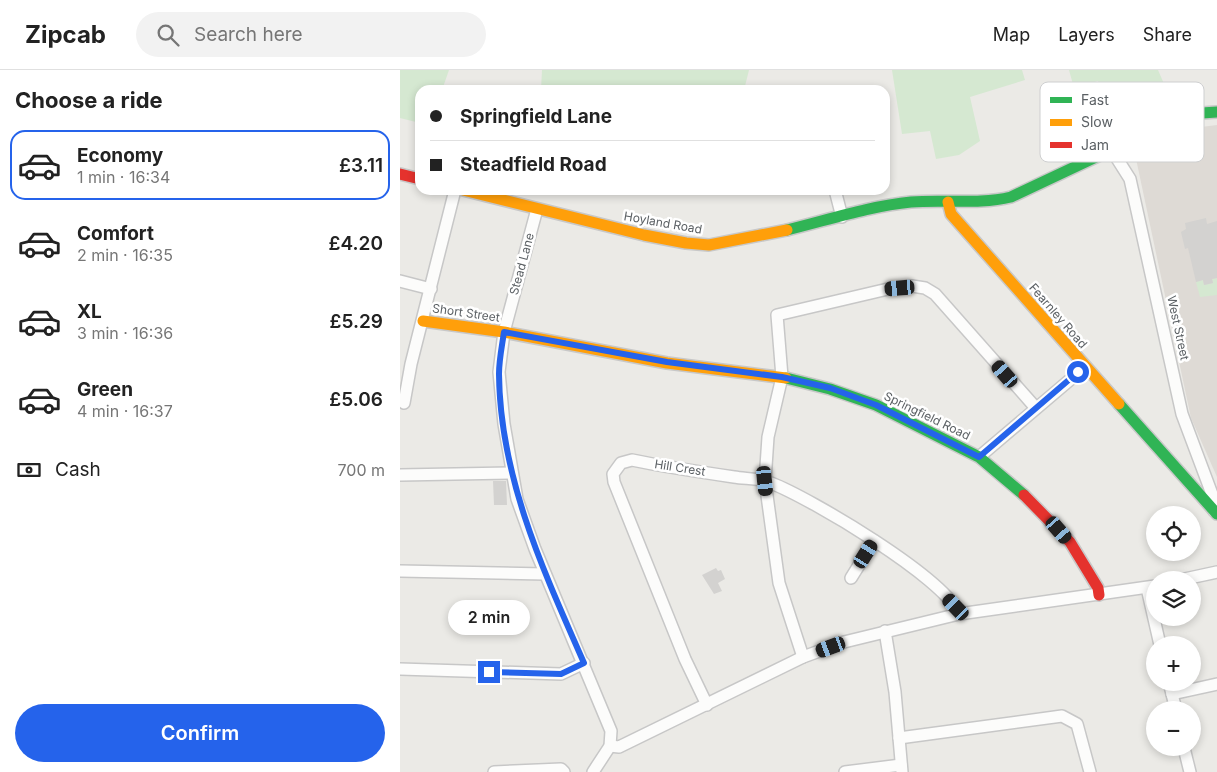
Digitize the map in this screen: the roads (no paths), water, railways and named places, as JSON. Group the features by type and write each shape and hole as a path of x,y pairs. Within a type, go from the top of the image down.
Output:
{"main road":[{"name":"Hoyland Road","path":"1204,113 1217,112"},
{"name":"Hoyland Road","path":"482,195 644,235 686,243 709,244 744,240 842,218 881,206 912,202 990,202 1011,197 1083,162"},
{"path":"400,174 415,178"},
{"name":"Fearnley Road","path":"948,202 951,214 1085,367 1216,512"},
{"name":"Short Street","path":"423,321 504,332"},
{"name":"Springfield Road","path":"504,332 667,362 782,377 830,388 876,405 979,457 1020,491 1070,542 1098,588 1099,596"}],"street":[{"name":"West Street","path":"1119,162 1130,178 1182,414 1215,502 1216,512"},
{"path":"404,403 406,364 423,321 454,195"},
{"path":"836,195 842,218"},
{"name":"Stead Lane","path":"537,209 504,332 499,372 512,473 517,499 545,574 611,731 610,746"},
{"path":"400,281 431,289"},
{"path":"803,657 779,583 765,481 768,437 782,377 777,315 888,289 912,286 925,288 935,294 1035,408"},
{"path":"979,457 1085,367"},
{"name":"Hill Crest","path":"707,706 685,659 614,482 613,474 622,463 632,460 765,481 809,503 874,541 927,577 956,607 959,614"},
{"path":"400,475 512,473"},
{"path":"851,578 874,541"},
{"path":"400,571 545,574"},
{"path":"1201,575 1217,572"},
{"path":"595,771 610,746 618,747 707,706 803,657 844,642 959,614 1099,596 1146,588"},
{"path":"845,772 902,768 895,692 885,631"},
{"path":"400,669 561,674 584,663"},
{"path":"1172,694 1217,684"},
{"path":"1171,691 1174,701"},
{"path":"899,738 1062,716 1077,724 1090,772"},
{"path":"1186,756 1190,772"},
{"path":"494,772 561,769 564,772"}]}
